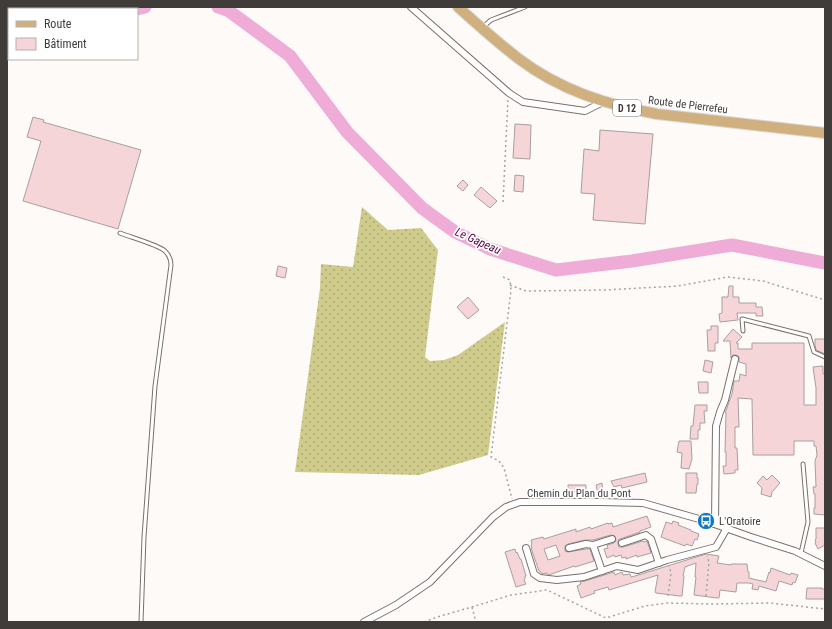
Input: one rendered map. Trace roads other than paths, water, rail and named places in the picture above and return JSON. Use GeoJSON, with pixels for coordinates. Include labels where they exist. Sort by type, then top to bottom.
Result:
{"type":"FeatureCollection","features":[{"type":"Feature","properties":{"kind":"main road","name":"Route de Pierrefeu"},"geometry":{"type":"LineString","coordinates":[[458,7],[520,60],[541,74],[561,85],[603,102],[637,111],[657,114],[825,133]]}},
{"type":"Feature","properties":{"kind":"street"},"geometry":{"type":"LineString","coordinates":[[411,7],[509,94],[524,102],[585,111],[603,102]]}},
{"type":"Feature","properties":{"kind":"street"},"geometry":{"type":"LineString","coordinates":[[715,524],[716,426],[725,400],[735,359]]}},
{"type":"Feature","properties":{"kind":"street","name":"Chemin du Plan du Pont"},"geometry":{"type":"LineString","coordinates":[[364,622],[396,606],[430,582],[493,517],[506,507],[520,502],[643,503],[728,528],[801,553],[825,566]]}},
{"type":"Feature","properties":{"kind":"street"},"geometry":{"type":"LineString","coordinates":[[526,548],[534,574],[540,578],[557,580],[584,577],[617,566],[638,570],[716,547],[728,528]]}},
{"type":"Feature","properties":{"kind":"street"},"geometry":{"type":"LineString","coordinates":[[622,543],[646,535],[650,539],[659,563]]}},
{"type":"Feature","properties":{"kind":"street"},"geometry":{"type":"LineString","coordinates":[[569,548],[586,544],[593,545],[612,539]]}},
{"type":"Feature","properties":{"kind":"street"},"geometry":{"type":"LineString","coordinates":[[593,545],[602,571]]}},
{"type":"Feature","properties":{"kind":"lane"},"geometry":{"type":"LineString","coordinates":[[482,28],[491,20],[525,7]]}},
{"type":"Feature","properties":{"kind":"lane"},"geometry":{"type":"LineString","coordinates":[[120,234],[165,250],[171,260],[155,386],[144,537],[141,622]]}},
{"type":"Feature","properties":{"kind":"lane"},"geometry":{"type":"LineString","coordinates":[[744,331],[742,319],[809,336],[814,352],[825,357]]}},
{"type":"Feature","properties":{"kind":"lane"},"geometry":{"type":"LineString","coordinates":[[801,553],[808,522],[803,464]]}},
{"type":"Feature","properties":{"kind":"waterway","name":"Le Gapeau"},"geometry":{"type":"LineString","coordinates":[[138,9],[145,7]]}},
{"type":"Feature","properties":{"kind":"waterway","name":"Le Gapeau"},"geometry":{"type":"LineString","coordinates":[[218,7],[229,11],[290,56],[347,132],[422,208],[455,232],[490,249],[556,270],[632,261],[732,245],[825,263]]}},
{"type":"Feature","properties":{"kind":"place","name":"L'Oratoire"},"geometry":{"type":"Point","coordinates":[706,521]}}]}
